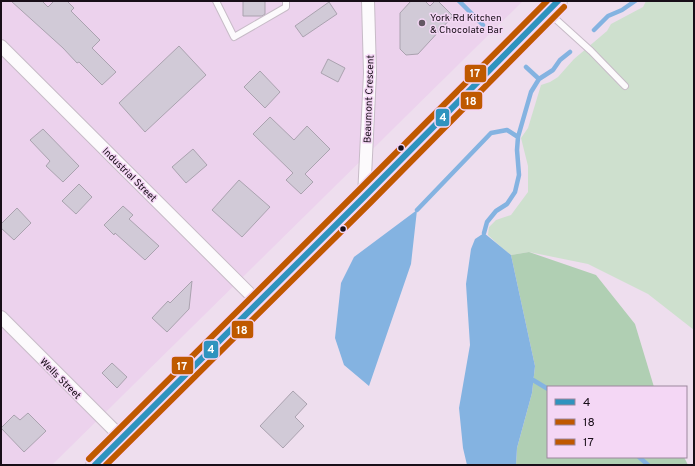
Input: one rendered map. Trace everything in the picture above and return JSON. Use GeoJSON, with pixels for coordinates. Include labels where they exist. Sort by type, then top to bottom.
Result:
{"type":"FeatureCollection","features":[{"type":"Feature","properties":{"kind":"main road"},"geometry":{"type":"LineString","coordinates":[[94,465],[364,197],[553,6]]}},
{"type":"Feature","properties":{"kind":"street","name":"Beaumont Crescent"},"geometry":{"type":"LineString","coordinates":[[364,197],[370,73],[368,1]]}},
{"type":"Feature","properties":{"kind":"street","name":"Industrial Street"},"geometry":{"type":"LineString","coordinates":[[1,46],[258,302]]}},
{"type":"Feature","properties":{"kind":"street","name":"Wells Street"},"geometry":{"type":"LineString","coordinates":[[1,317],[122,438]]}},
{"type":"Feature","properties":{"kind":"lane"},"geometry":{"type":"LineString","coordinates":[[216,1],[234,38],[286,7],[286,1]]}},
{"type":"Feature","properties":{"kind":"lane"},"geometry":{"type":"LineString","coordinates":[[553,6],[591,51],[625,86]]}},
{"type":"Feature","properties":{"kind":"shaded area"},"geometry":{"type":"Polygon","coordinates":[[[1,1],[523,1],[52,465],[1,465],[1,1]]]}},
{"type":"Feature","properties":{"kind":"green space"},"geometry":{"type":"Polygon","coordinates":[[[646,1],[694,1],[694,330],[648,294],[588,264],[529,252],[511,255],[488,235],[489,227],[496,220],[511,215],[528,192],[528,166],[521,138],[528,128],[541,85],[558,77],[574,59],[607,31],[611,24],[643,7],[646,1]]]}},
{"type":"Feature","properties":{"kind":"green space"},"geometry":{"type":"Polygon","coordinates":[[[529,252],[596,275],[635,324],[654,386],[547,386],[547,458],[684,458],[688,465],[516,465],[517,448],[532,393],[535,366],[511,255],[529,252]]]}},
{"type":"Feature","properties":{"kind":"water"},"geometry":{"type":"Polygon","coordinates":[[[417,210],[411,264],[369,386],[344,365],[335,338],[341,283],[354,257],[417,210]]]}},
{"type":"Feature","properties":{"kind":"water"},"geometry":{"type":"Polygon","coordinates":[[[484,233],[511,255],[535,366],[532,393],[517,448],[516,465],[467,465],[463,448],[459,408],[470,345],[466,284],[471,249],[475,239],[484,233]]]}},
{"type":"Feature","properties":{"kind":"building"},"geometry":{"type":"Polygon","coordinates":[[[11,1],[42,1],[48,7],[54,1],[67,1],[74,8],[71,11],[100,40],[92,48],[116,72],[102,85],[79,62],[77,63],[63,48],[11,1]]]}},
{"type":"Feature","properties":{"kind":"building"},"geometry":{"type":"Polygon","coordinates":[[[243,1],[265,1],[265,14],[262,16],[243,16],[243,1]]]}},
{"type":"Feature","properties":{"kind":"building"},"geometry":{"type":"Polygon","coordinates":[[[411,1],[425,1],[430,6],[435,1],[438,1],[453,16],[418,54],[406,55],[400,49],[400,13],[411,1]]]}},
{"type":"Feature","properties":{"kind":"building"},"geometry":{"type":"Polygon","coordinates":[[[329,2],[337,14],[303,37],[295,26],[329,2]]]}},
{"type":"Feature","properties":{"kind":"building"},"geometry":{"type":"Polygon","coordinates":[[[179,46],[206,75],[145,132],[119,103],[179,46]]]}},
{"type":"Feature","properties":{"kind":"building"},"geometry":{"type":"Polygon","coordinates":[[[328,59],[345,68],[338,82],[321,73],[328,59]]]}},
{"type":"Feature","properties":{"kind":"building"},"geometry":{"type":"Polygon","coordinates":[[[260,71],[280,92],[265,108],[244,87],[260,71]]]}},
{"type":"Feature","properties":{"kind":"building"},"geometry":{"type":"Polygon","coordinates":[[[270,117],[294,140],[307,126],[330,149],[305,174],[313,182],[301,194],[286,180],[293,173],[253,134],[270,117]]]}},
{"type":"Feature","properties":{"kind":"building"},"geometry":{"type":"Polygon","coordinates":[[[43,129],[79,166],[63,182],[46,166],[50,161],[30,140],[43,129]]]}},
{"type":"Feature","properties":{"kind":"building"},"geometry":{"type":"Polygon","coordinates":[[[193,149],[207,165],[186,183],[172,167],[193,149]]]}},
{"type":"Feature","properties":{"kind":"building"},"geometry":{"type":"Polygon","coordinates":[[[239,180],[270,207],[242,237],[212,210],[239,180]]]}},
{"type":"Feature","properties":{"kind":"building"},"geometry":{"type":"Polygon","coordinates":[[[79,184],[92,197],[76,214],[62,201],[79,184]]]}},
{"type":"Feature","properties":{"kind":"building"},"geometry":{"type":"Polygon","coordinates":[[[123,206],[133,215],[129,219],[159,246],[145,260],[104,225],[123,206]]]}},
{"type":"Feature","properties":{"kind":"building"},"geometry":{"type":"Polygon","coordinates":[[[17,208],[31,223],[14,240],[1,228],[1,224],[17,208]]]}},
{"type":"Feature","properties":{"kind":"building"},"geometry":{"type":"Polygon","coordinates":[[[192,281],[189,309],[167,332],[152,318],[168,301],[170,303],[192,281]]]}},
{"type":"Feature","properties":{"kind":"building"},"geometry":{"type":"Polygon","coordinates":[[[112,363],[127,377],[117,388],[102,373],[112,363]]]}},
{"type":"Feature","properties":{"kind":"building"},"geometry":{"type":"Polygon","coordinates":[[[293,391],[307,404],[295,417],[304,426],[283,448],[260,426],[293,391]]]}},
{"type":"Feature","properties":{"kind":"building"},"geometry":{"type":"Polygon","coordinates":[[[28,413],[46,431],[24,452],[1,428],[14,415],[20,420],[28,413]]]}},
{"type":"Feature","properties":{"kind":"waterway"},"geometry":{"type":"LineString","coordinates":[[459,1],[483,25]]}},
{"type":"Feature","properties":{"kind":"waterway"},"geometry":{"type":"LineString","coordinates":[[594,30],[608,16],[622,10],[635,1]]}},
{"type":"Feature","properties":{"kind":"waterway"},"geometry":{"type":"LineString","coordinates":[[484,233],[487,222],[496,211],[507,204],[515,192],[519,175],[517,150],[518,137],[531,92],[539,79],[553,70],[560,60],[570,52]]}},
{"type":"Feature","properties":{"kind":"waterway"},"geometry":{"type":"LineString","coordinates":[[526,67],[539,79]]}},
{"type":"Feature","properties":{"kind":"waterway"},"geometry":{"type":"LineString","coordinates":[[417,210],[491,133],[507,130],[518,137]]}},
{"type":"Feature","properties":{"kind":"waterway"},"geometry":{"type":"LineString","coordinates":[[533,380],[547,388]]}},
{"type":"Feature","properties":{"kind":"waterway"},"geometry":{"type":"LineString","coordinates":[[640,458],[648,465]]}},
{"type":"Feature","properties":{"kind":"transit line","name":"17"},"geometry":{"type":"LineString","coordinates":[[89,459],[547,1]]}},
{"type":"Feature","properties":{"kind":"transit line","name":"4"},"geometry":{"type":"LineString","coordinates":[[95,465],[558,1]]}},
{"type":"Feature","properties":{"kind":"transit line","name":"18"},"geometry":{"type":"LineString","coordinates":[[106,465],[370,203],[564,7]]}},
{"type":"Feature","properties":{"kind":"place","name":"York Rd Kitchen & Chocolate Bar"},"geometry":{"type":"Point","coordinates":[422,23]}}]}
